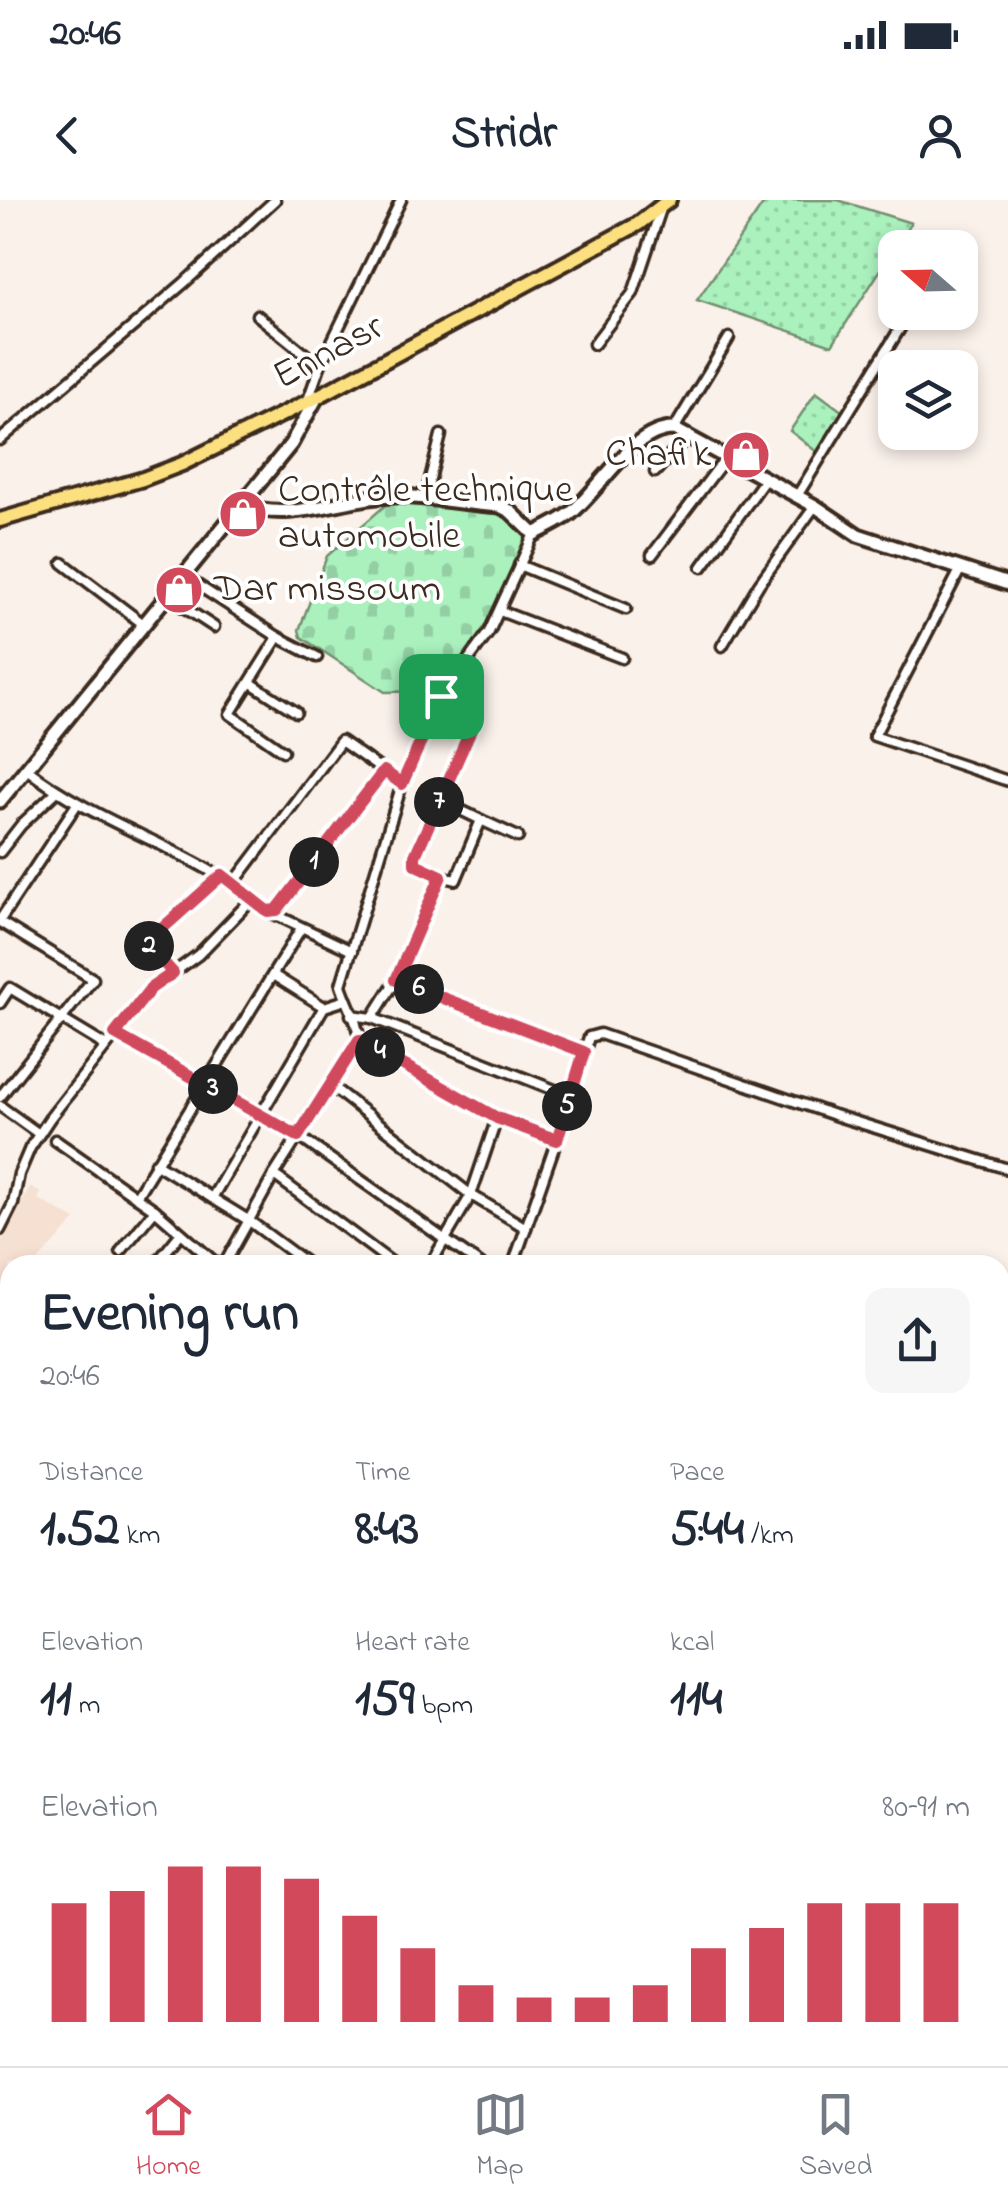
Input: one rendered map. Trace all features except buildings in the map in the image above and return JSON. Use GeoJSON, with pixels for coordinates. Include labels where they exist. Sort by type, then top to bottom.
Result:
{"type":"FeatureCollection","features":[{"type":"Feature","properties":{"kind":"main road","name":"Ennasr"},"geometry":{"type":"LineString","coordinates":[[0,520],[156,474],[312,399],[665,204]]}},
{"type":"Feature","properties":{"kind":"street"},"geometry":{"type":"LineString","coordinates":[[0,440],[275,200]]}},
{"type":"Feature","properties":{"kind":"street"},"geometry":{"type":"LineString","coordinates":[[0,800],[291,444],[312,399],[320,366],[401,200]]}},
{"type":"Feature","properties":{"kind":"street"},"geometry":{"type":"LineString","coordinates":[[594,344],[633,293],[665,204]]}},
{"type":"Feature","properties":{"kind":"street"},"geometry":{"type":"LineString","coordinates":[[257,315],[320,366]]}},
{"type":"Feature","properties":{"kind":"street"},"geometry":{"type":"LineString","coordinates":[[798,496],[899,330]]}},
{"type":"Feature","properties":{"kind":"street"},"geometry":{"type":"LineString","coordinates":[[674,429],[729,338]]}},
{"type":"Feature","properties":{"kind":"street"},"geometry":{"type":"LineString","coordinates":[[227,1255],[359,1040],[358,1025],[342,985],[402,784],[441,696],[489,632],[534,534],[570,514],[640,440],[660,428],[674,429],[798,496],[858,535],[1008,584]]}},
{"type":"Feature","properties":{"kind":"street"},"geometry":{"type":"LineString","coordinates":[[425,499],[442,435]]}},
{"type":"Feature","properties":{"kind":"street"},"geometry":{"type":"LineString","coordinates":[[656,472],[689,435]]}},
{"type":"Feature","properties":{"kind":"street"},"geometry":{"type":"LineString","coordinates":[[652,555],[728,456]]}},
{"type":"Feature","properties":{"kind":"street"},"geometry":{"type":"LineString","coordinates":[[702,567],[766,478]]}},
{"type":"Feature","properties":{"kind":"street"},"geometry":{"type":"LineString","coordinates":[[242,505],[308,511],[394,496],[500,506],[510,510],[534,534]]}},
{"type":"Feature","properties":{"kind":"street"},"geometry":{"type":"LineString","coordinates":[[722,646],[759,584],[815,506]]}},
{"type":"Feature","properties":{"kind":"street"},"geometry":{"type":"LineString","coordinates":[[63,562],[142,623]]}},
{"type":"Feature","properties":{"kind":"street"},"geometry":{"type":"LineString","coordinates":[[519,565],[626,609]]}},
{"type":"Feature","properties":{"kind":"street"},"geometry":{"type":"LineString","coordinates":[[960,570],[874,736],[1008,781]]}},
{"type":"Feature","properties":{"kind":"street"},"geometry":{"type":"LineString","coordinates":[[182,575],[278,637],[317,657]]}},
{"type":"Feature","properties":{"kind":"street"},"geometry":{"type":"LineString","coordinates":[[166,595],[214,627]]}},
{"type":"Feature","properties":{"kind":"street"},"geometry":{"type":"LineString","coordinates":[[500,611],[622,658]]}},
{"type":"Feature","properties":{"kind":"street"},"geometry":{"type":"LineString","coordinates":[[278,637],[230,714],[282,751]]}},
{"type":"Feature","properties":{"kind":"street"},"geometry":{"type":"LineString","coordinates":[[251,683],[296,712]]}},
{"type":"Feature","properties":{"kind":"street"},"geometry":{"type":"LineString","coordinates":[[441,696],[471,710],[476,718],[414,860],[456,880],[481,820]]}},
{"type":"Feature","properties":{"kind":"street"},"geometry":{"type":"LineString","coordinates":[[234,883],[342,741],[402,784]]}},
{"type":"Feature","properties":{"kind":"street"},"geometry":{"type":"LineString","coordinates":[[28,770],[77,804],[222,875],[268,911],[352,951]]}},
{"type":"Feature","properties":{"kind":"street"},"geometry":{"type":"LineString","coordinates":[[268,911],[277,910],[384,771]]}},
{"type":"Feature","properties":{"kind":"street"},"geometry":{"type":"LineString","coordinates":[[0,852],[21,825],[56,792]]}},
{"type":"Feature","properties":{"kind":"street"},"geometry":{"type":"LineString","coordinates":[[440,800],[518,837]]}},
{"type":"Feature","properties":{"kind":"street"},"geometry":{"type":"LineString","coordinates":[[0,1097],[93,979],[0,921],[77,804]]}},
{"type":"Feature","properties":{"kind":"street"},"geometry":{"type":"LineString","coordinates":[[173,973],[146,943],[222,875]]}},
{"type":"Feature","properties":{"kind":"street"},"geometry":{"type":"LineString","coordinates":[[372,1018],[396,980],[441,876]]}},
{"type":"Feature","properties":{"kind":"street"},"geometry":{"type":"LineString","coordinates":[[0,1230],[13,1204],[18,1174],[39,1134],[115,1034],[151,988],[198,955],[253,898]]}},
{"type":"Feature","properties":{"kind":"street"},"geometry":{"type":"LineString","coordinates":[[136,1198],[300,930]]}},
{"type":"Feature","properties":{"kind":"street"},"geometry":{"type":"LineString","coordinates":[[273,975],[324,1007]]}},
{"type":"Feature","properties":{"kind":"street"},"geometry":{"type":"LineString","coordinates":[[396,980],[584,1052]]}},
{"type":"Feature","properties":{"kind":"street"},"geometry":{"type":"LineString","coordinates":[[0,1003],[10,988],[106,1046]]}},
{"type":"Feature","properties":{"kind":"street"},"geometry":{"type":"LineString","coordinates":[[212,1198],[324,1007],[346,1000]]}},
{"type":"Feature","properties":{"kind":"street"},"geometry":{"type":"LineString","coordinates":[[351,1015],[372,1018],[570,1096]]}},
{"type":"Feature","properties":{"kind":"street"},"geometry":{"type":"LineString","coordinates":[[115,1034],[298,1136],[468,1255]]}},
{"type":"Feature","properties":{"kind":"street"},"geometry":{"type":"LineString","coordinates":[[517,1255],[589,1037],[600,1034],[834,1115],[1008,1169]]}},
{"type":"Feature","properties":{"kind":"street"},"geometry":{"type":"LineString","coordinates":[[359,1040],[497,1118],[557,1140]]}},
{"type":"Feature","properties":{"kind":"street"},"geometry":{"type":"LineString","coordinates":[[330,1086],[471,1195],[526,1228]]}},
{"type":"Feature","properties":{"kind":"street"},"geometry":{"type":"LineString","coordinates":[[0,1106],[39,1134]]}},
{"type":"Feature","properties":{"kind":"street"},"geometry":{"type":"LineString","coordinates":[[436,1255],[471,1195],[497,1118]]}},
{"type":"Feature","properties":{"kind":"street"},"geometry":{"type":"LineString","coordinates":[[55,1140],[155,1210],[208,1255]]}},
{"type":"Feature","properties":{"kind":"street"},"geometry":{"type":"LineString","coordinates":[[156,1164],[248,1220],[295,1255]]}},
{"type":"Feature","properties":{"kind":"street"},"geometry":{"type":"LineString","coordinates":[[274,1175],[381,1255]]}},
{"type":"Feature","properties":{"kind":"street"},"geometry":{"type":"LineString","coordinates":[[121,1251],[155,1210]]}},
{"type":"Feature","properties":{"kind":"street"},"geometry":{"type":"LineString","coordinates":[[163,1255],[181,1233]]}},
{"type":"Feature","properties":{"kind":"shaded area"},"geometry":{"type":"Polygon","coordinates":[[[30,1187],[41,1193],[38,1199],[76,1220],[43,1255],[0,1255],[0,1243],[30,1187]]]}},
{"type":"Feature","properties":{"kind":"green space"},"geometry":{"type":"Polygon","coordinates":[[[766,200],[838,200],[911,223],[906,230],[878,230],[878,274],[832,345],[697,300],[766,200]]]}},
{"type":"Feature","properties":{"kind":"green space"},"geometry":{"type":"Polygon","coordinates":[[[816,392],[843,412],[822,456],[790,431],[816,392]]]}},
{"type":"Feature","properties":{"kind":"green space"},"geometry":{"type":"Polygon","coordinates":[[[388,503],[505,510],[525,528],[530,544],[504,606],[461,672],[426,691],[385,692],[301,637],[299,630],[327,556],[388,503]]]}},
{"type":"Feature","properties":{"kind":"place","name":"Chafik"},"geometry":{"type":"Point","coordinates":[746,455]}},
{"type":"Feature","properties":{"kind":"place","name":"Contrôle technique automobile"},"geometry":{"type":"Point","coordinates":[243,514]}},
{"type":"Feature","properties":{"kind":"place","name":"Dar missoum"},"geometry":{"type":"Point","coordinates":[179,590]}},
{"type":"Feature","properties":{"kind":"route"},"geometry":{"type":"LineString","coordinates":[[441,696],[476,713],[476,718],[415,856],[415,864],[441,876],[396,980],[584,1052],[557,1140],[497,1118],[359,1040],[298,1136],[115,1034],[151,988],[173,973],[146,943],[222,875],[268,911],[277,910],[384,771],[402,784],[441,696]]}}]}
